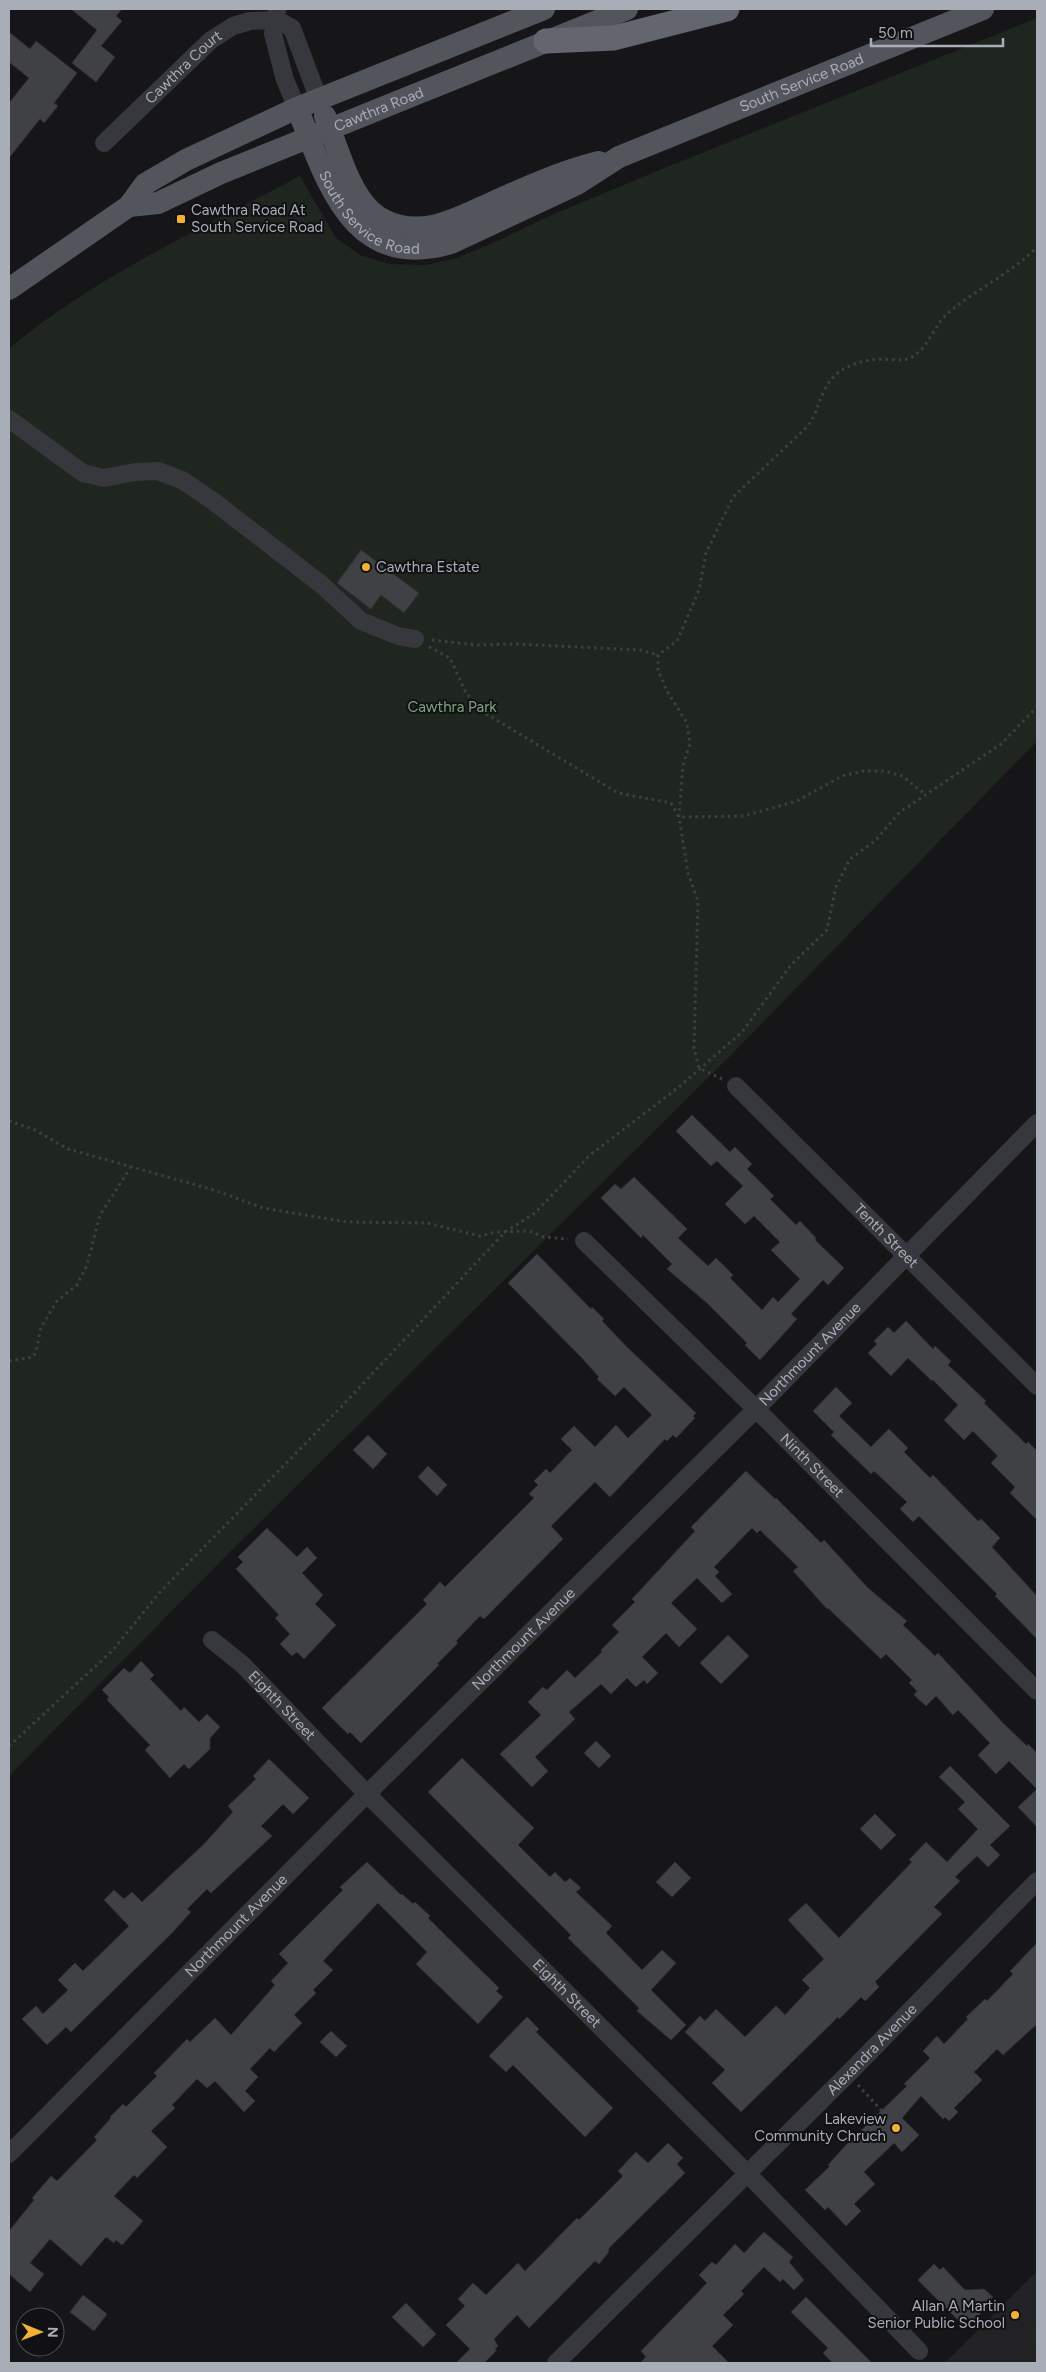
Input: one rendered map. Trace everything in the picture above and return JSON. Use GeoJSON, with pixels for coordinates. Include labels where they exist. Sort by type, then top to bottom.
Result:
{"type":"FeatureCollection","features":[{"type":"Feature","properties":{"kind":"highway"},"geometry":{"type":"LineString","coordinates":[[546,41],[614,38],[727,9]]}},
{"type":"Feature","properties":{"kind":"main road","name":"Cawthra Road"},"geometry":{"type":"LineString","coordinates":[[9,289],[129,206],[145,184],[186,160],[297,108],[544,9]]}},
{"type":"Feature","properties":{"kind":"main road","name":"Cawthra Road"},"geometry":{"type":"LineString","coordinates":[[129,206],[158,203],[221,173],[627,9]]}},
{"type":"Feature","properties":{"kind":"main road","name":"South Service Road"},"geometry":{"type":"LineString","coordinates":[[319,100],[357,194],[371,211],[384,221],[400,226],[417,228],[444,223],[566,170],[619,157],[983,9]]}},
{"type":"Feature","properties":{"kind":"main road","name":"South Service Road"},"geometry":{"type":"LineString","coordinates":[[297,108],[338,201],[361,230],[379,241],[419,250],[451,243],[577,184],[619,157]]}},
{"type":"Feature","properties":{"kind":"street","name":"South Service Road"},"geometry":{"type":"LineString","coordinates":[[277,14],[292,28],[319,100]]}},
{"type":"Feature","properties":{"kind":"street","name":"South Service Road"},"geometry":{"type":"LineString","coordinates":[[277,14],[273,34],[285,80],[297,108]]}},
{"type":"Feature","properties":{"kind":"street","name":"Cawthra Court"},"geometry":{"type":"LineString","coordinates":[[104,143],[211,40],[233,26],[277,14]]}},
{"type":"Feature","properties":{"kind":"street"},"geometry":{"type":"LineString","coordinates":[[9,419],[84,473],[104,478],[135,472],[158,471],[182,480],[213,501],[322,585],[361,621],[398,636],[415,639]]}},
{"type":"Feature","properties":{"kind":"street","name":"Tenth Street"},"geometry":{"type":"LineString","coordinates":[[736,1086],[1037,1386]]}},
{"type":"Feature","properties":{"kind":"street","name":"Northmount Avenue"},"geometry":{"type":"LineString","coordinates":[[9,2154],[367,1794],[756,1408],[1037,1124]]}},
{"type":"Feature","properties":{"kind":"street","name":"Ninth Street"},"geometry":{"type":"LineString","coordinates":[[584,1241],[756,1408],[1037,1692]]}},
{"type":"Feature","properties":{"kind":"street","name":"Eighth Street"},"geometry":{"type":"LineString","coordinates":[[212,1640],[243,1665],[367,1794],[746,2172],[919,2351]]}},
{"type":"Feature","properties":{"kind":"street","name":"Alexandra Avenue"},"geometry":{"type":"LineString","coordinates":[[556,2363],[746,2172],[848,2074],[1037,1881]]}},
{"type":"Feature","properties":{"kind":"path"},"geometry":{"type":"LineString","coordinates":[[658,656],[677,641],[699,590],[706,553],[733,497],[807,427],[817,414],[822,393],[833,378],[850,363],[883,357],[907,360],[922,349],[947,314],[1025,260],[1037,248]]}},
{"type":"Feature","properties":{"kind":"path"},"geometry":{"type":"LineString","coordinates":[[415,639],[475,645],[517,644],[640,650],[658,656]]}},
{"type":"Feature","properties":{"kind":"path"},"geometry":{"type":"LineString","coordinates":[[415,639],[450,658],[466,693],[484,712],[618,793],[671,803],[680,817]]}},
{"type":"Feature","properties":{"kind":"path"},"geometry":{"type":"LineString","coordinates":[[658,656],[658,670],[667,691],[687,723],[690,744],[683,765],[680,817],[688,873],[698,901],[694,1048],[699,1068]]}},
{"type":"Feature","properties":{"kind":"path"},"geometry":{"type":"LineString","coordinates":[[9,1746],[112,1651],[161,1591],[343,1405],[505,1232],[535,1213],[590,1155],[679,1087],[742,1032],[791,965],[827,930],[836,887],[850,859],[875,841],[900,812],[1001,744],[1037,707]]}},
{"type":"Feature","properties":{"kind":"path"},"geometry":{"type":"LineString","coordinates":[[680,817],[744,816],[797,801],[842,776],[863,771],[885,771],[902,776],[926,795]]}},
{"type":"Feature","properties":{"kind":"path"},"geometry":{"type":"LineString","coordinates":[[699,1068],[736,1086]]}},
{"type":"Feature","properties":{"kind":"path"},"geometry":{"type":"LineString","coordinates":[[9,1121],[35,1130],[68,1150],[214,1190],[263,1208],[347,1222],[427,1223],[480,1236],[529,1231],[544,1237],[584,1241]]}},
{"type":"Feature","properties":{"kind":"path"},"geometry":{"type":"LineString","coordinates":[[9,1361],[33,1357],[36,1352],[41,1327],[57,1301],[77,1285],[87,1265],[100,1215],[130,1168]]}},
{"type":"Feature","properties":{"kind":"path"},"geometry":{"type":"LineString","coordinates":[[873,2102],[882,2111]]}},
{"type":"Feature","properties":{"kind":"shaded area","name":"Allan A Martin Senior Public School"},"geometry":{"type":"Polygon","coordinates":[[[1037,2271],[1037,2363],[944,2363],[949,2359],[1037,2271]]]}},
{"type":"Feature","properties":{"kind":"green space","name":"Cawthra Park"},"geometry":{"type":"Polygon","coordinates":[[[1037,18],[1037,741],[731,1055],[229,1553],[9,1776],[9,348],[43,322],[113,276],[300,176],[336,238],[360,255],[389,264],[426,265],[457,258],[547,217],[657,171],[1037,18]]]}},
{"type":"Feature","properties":{"kind":"green space"},"geometry":{"type":"Polygon","coordinates":[[[1037,2321],[1037,2359],[1024,2335],[1037,2321]]]}},
{"type":"Feature","properties":{"kind":"building"},"geometry":{"type":"Polygon","coordinates":[[[71,9],[122,9],[116,16],[122,21],[101,46],[115,57],[96,82],[72,63],[97,30],[71,9]]]}},
{"type":"Feature","properties":{"kind":"building"},"geometry":{"type":"Polygon","coordinates":[[[9,32],[30,49],[36,41],[77,73],[54,103],[58,106],[44,123],[40,119],[9,158],[9,103],[29,78],[9,62],[9,32]]]}},
{"type":"Feature","properties":{"kind":"building","name":"Cawthra Estate"},"geometry":{"type":"Polygon","coordinates":[[[361,550],[419,593],[404,613],[381,595],[371,609],[337,583],[361,550]]]}},
{"type":"Feature","properties":{"kind":"building"},"geometry":{"type":"Polygon","coordinates":[[[692,1115],[730,1152],[735,1147],[752,1164],[747,1169],[774,1196],[770,1199],[796,1225],[800,1221],[816,1238],[815,1240],[844,1268],[828,1285],[823,1280],[791,1314],[797,1319],[760,1360],[745,1345],[747,1343],[707,1303],[667,1269],[672,1264],[643,1235],[641,1238],[601,1198],[615,1184],[621,1189],[634,1177],[687,1229],[678,1238],[708,1266],[716,1258],[733,1275],[730,1278],[762,1310],[773,1297],[778,1302],[800,1279],[771,1250],[780,1242],[754,1216],[745,1224],[725,1204],[743,1186],[717,1161],[711,1166],[676,1131],[692,1115]]]}},
{"type":"Feature","properties":{"kind":"building"},"geometry":{"type":"Polygon","coordinates":[[[537,1254],[591,1309],[592,1307],[604,1319],[602,1321],[627,1347],[696,1413],[693,1416],[695,1418],[676,1438],[673,1435],[667,1441],[665,1439],[610,1497],[595,1482],[551,1526],[563,1539],[484,1619],[480,1616],[456,1641],[458,1643],[437,1664],[439,1665],[361,1743],[350,1732],[348,1734],[322,1708],[427,1604],[423,1600],[440,1582],[445,1587],[534,1498],[529,1494],[538,1485],[534,1481],[546,1469],[550,1473],[572,1450],[561,1439],[574,1426],[595,1447],[616,1425],[628,1438],[652,1415],[624,1387],[615,1396],[597,1379],[599,1377],[580,1356],[508,1283],[537,1254]]]}},
{"type":"Feature","properties":{"kind":"building"},"geometry":{"type":"Polygon","coordinates":[[[906,1321],[933,1349],[935,1346],[951,1361],[948,1365],[986,1401],[984,1403],[1026,1444],[1028,1442],[1037,1451],[1037,1520],[1010,1493],[1015,1487],[991,1463],[998,1456],[973,1431],[964,1440],[944,1420],[958,1405],[933,1380],[908,1358],[891,1376],[868,1353],[877,1344],[874,1341],[888,1327],[894,1333],[906,1321]]]}},
{"type":"Feature","properties":{"kind":"building"},"geometry":{"type":"Polygon","coordinates":[[[836,1387],[852,1403],[839,1416],[871,1447],[889,1429],[908,1448],[904,1452],[930,1478],[933,1475],[978,1521],[981,1519],[1000,1538],[992,1547],[1037,1596],[1037,1639],[995,1596],[997,1594],[919,1516],[913,1522],[900,1509],[907,1502],[874,1471],[871,1474],[831,1435],[834,1432],[813,1411],[836,1387]]]}},
{"type":"Feature","properties":{"kind":"building"},"geometry":{"type":"Polygon","coordinates":[[[368,1435],[387,1454],[373,1469],[353,1450],[368,1435]]]}},
{"type":"Feature","properties":{"kind":"building"},"geometry":{"type":"Polygon","coordinates":[[[428,1466],[447,1485],[437,1496],[418,1477],[428,1466]]]}},
{"type":"Feature","properties":{"kind":"building"},"geometry":{"type":"Polygon","coordinates":[[[746,1471],[821,1543],[824,1540],[868,1588],[907,1621],[903,1625],[935,1656],[938,1653],[1004,1724],[1037,1753],[1037,1789],[1009,1761],[996,1774],[978,1755],[990,1743],[958,1710],[953,1715],[936,1696],[926,1706],[914,1695],[917,1691],[909,1683],[912,1680],[886,1654],[881,1659],[827,1609],[793,1571],[798,1567],[760,1530],[757,1533],[752,1528],[714,1567],[719,1572],[715,1576],[732,1594],[722,1603],[697,1578],[671,1603],[697,1629],[679,1647],[666,1633],[642,1657],[658,1673],[647,1684],[644,1680],[636,1687],[627,1678],[611,1694],[601,1684],[569,1712],[575,1719],[535,1757],[548,1771],[532,1787],[500,1754],[541,1715],[528,1702],[543,1687],[547,1690],[567,1670],[575,1678],[602,1652],[601,1650],[619,1632],[612,1625],[635,1602],[632,1599],[695,1531],[691,1527],[746,1471]]]}},
{"type":"Feature","properties":{"kind":"building"},"geometry":{"type":"Polygon","coordinates":[[[267,1528],[297,1557],[307,1547],[317,1558],[302,1573],[323,1595],[315,1604],[336,1625],[304,1659],[297,1652],[292,1656],[280,1644],[290,1634],[275,1618],[279,1615],[236,1569],[243,1562],[238,1557],[267,1528]]]}},
{"type":"Feature","properties":{"kind":"building"},"geometry":{"type":"Polygon","coordinates":[[[728,1635],[749,1656],[721,1684],[700,1663],[728,1635]]]}},
{"type":"Feature","properties":{"kind":"building"},"geometry":{"type":"Polygon","coordinates":[[[141,1661],[154,1675],[150,1679],[181,1711],[184,1707],[199,1722],[207,1714],[220,1727],[210,1738],[210,1749],[189,1769],[184,1764],[170,1778],[145,1750],[150,1745],[107,1700],[109,1697],[102,1690],[124,1668],[130,1673],[141,1661]]]}},
{"type":"Feature","properties":{"kind":"building"},"geometry":{"type":"Polygon","coordinates":[[[596,1741],[611,1756],[599,1768],[584,1753],[596,1741]]]}},
{"type":"Feature","properties":{"kind":"building"},"geometry":{"type":"Polygon","coordinates":[[[462,1758],[534,1828],[518,1845],[550,1877],[555,1872],[565,1882],[570,1878],[581,1888],[576,1892],[612,1926],[606,1933],[642,1970],[662,1950],[676,1963],[651,1990],[686,2025],[671,2040],[637,2011],[639,2008],[568,1938],[571,1935],[428,1792],[462,1758]]]}},
{"type":"Feature","properties":{"kind":"building"},"geometry":{"type":"Polygon","coordinates":[[[269,1759],[309,1798],[293,1814],[283,1804],[261,1826],[272,1836],[211,1893],[207,1889],[187,1909],[191,1912],[172,1933],[71,2032],[66,2027],[47,2045],[22,2019],[36,2006],[43,2014],[68,1990],[58,1980],[75,1963],[83,1971],[129,1926],[104,1900],[114,1890],[124,1899],[132,1892],[142,1902],[203,1845],[233,1812],[228,1806],[256,1779],[253,1776],[269,1759]]]}},
{"type":"Feature","properties":{"kind":"building"},"geometry":{"type":"Polygon","coordinates":[[[950,1766],[1010,1826],[990,1845],[1000,1855],[988,1867],[977,1856],[955,1877],[960,1881],[934,1907],[942,1914],[875,1982],[879,1987],[865,2001],[861,1997],[839,2019],[838,2017],[741,2112],[712,2083],[725,2070],[685,2032],[700,2016],[705,2021],[716,2009],[745,2037],[776,2006],[785,2015],[810,1988],[802,1980],[824,1959],[788,1920],[806,1903],[839,1938],[912,1862],[909,1860],[926,1842],[947,1862],[978,1829],[958,1809],[965,1802],[939,1777],[950,1766]]]}},
{"type":"Feature","properties":{"kind":"building"},"geometry":{"type":"Polygon","coordinates":[[[1037,1789],[1037,1827],[1018,1807],[1037,1789]]]}},
{"type":"Feature","properties":{"kind":"building"},"geometry":{"type":"Polygon","coordinates":[[[875,1814],[896,1835],[881,1850],[860,1829],[875,1814]]]}},
{"type":"Feature","properties":{"kind":"building"},"geometry":{"type":"Polygon","coordinates":[[[367,1862],[401,1895],[413,1904],[415,1902],[430,1916],[428,1918],[499,1988],[496,1991],[503,1997],[478,2024],[416,1964],[427,1952],[378,1903],[323,1961],[333,1970],[313,1990],[316,1993],[294,2015],[302,2023],[274,2052],[270,2048],[250,2069],[258,2077],[245,2091],[255,2101],[244,2112],[215,2081],[207,2088],[197,2079],[172,2105],[175,2108],[151,2131],[167,2147],[137,2178],[134,2175],[114,2196],[143,2221],[122,2245],[116,2240],[114,2243],[106,2237],[81,2266],[50,2239],[30,2263],[44,2274],[30,2292],[9,2274],[9,2231],[34,2200],[32,2198],[51,2176],[57,2181],[97,2140],[94,2137],[110,2117],[123,2104],[126,2107],[157,2076],[154,2073],[187,2039],[190,2042],[215,2018],[231,2035],[275,1985],[271,1981],[288,1963],[279,1954],[343,1890],[340,1887],[367,1862]]]}},
{"type":"Feature","properties":{"kind":"building"},"geometry":{"type":"Polygon","coordinates":[[[675,1862],[691,1878],[672,1897],[656,1882],[675,1862]]]}},
{"type":"Feature","properties":{"kind":"building"},"geometry":{"type":"Polygon","coordinates":[[[1037,1943],[1037,2024],[1003,2055],[997,2049],[974,2072],[982,2080],[954,2108],[958,2112],[949,2121],[945,2117],[943,2119],[921,2096],[902,2118],[919,2135],[902,2152],[894,2143],[864,2172],[875,2184],[854,2204],[861,2211],[846,2226],[828,2207],[825,2210],[805,2190],[830,2166],[828,2165],[845,2146],[907,2086],[904,2084],[930,2058],[923,2051],[937,2036],[944,2044],[968,2019],[966,2017],[985,1999],[987,2001],[1013,1974],[1010,1971],[1037,1943]]]}},
{"type":"Feature","properties":{"kind":"building"},"geometry":{"type":"Polygon","coordinates":[[[527,2017],[539,2029],[536,2032],[613,2108],[585,2137],[513,2065],[506,2072],[489,2056],[527,2017]]]}},
{"type":"Feature","properties":{"kind":"building"},"geometry":{"type":"Polygon","coordinates":[[[331,2031],[347,2046],[336,2057],[320,2042],[331,2031]]]}},
{"type":"Feature","properties":{"kind":"building"},"geometry":{"type":"Polygon","coordinates":[[[668,2143],[683,2158],[677,2164],[685,2173],[609,2248],[608,2253],[599,2264],[595,2261],[529,2328],[517,2315],[494,2339],[498,2346],[495,2349],[496,2351],[484,2363],[456,2363],[470,2349],[446,2325],[465,2306],[458,2299],[473,2283],[486,2295],[518,2263],[525,2271],[577,2218],[579,2220],[623,2176],[618,2171],[636,2152],[648,2163],[668,2143]]]}},
{"type":"Feature","properties":{"kind":"building"},"geometry":{"type":"Polygon","coordinates":[[[764,2232],[793,2257],[789,2262],[804,2280],[794,2290],[783,2279],[780,2282],[764,2267],[741,2291],[744,2294],[723,2315],[733,2325],[712,2346],[729,2363],[640,2363],[646,2357],[641,2351],[707,2283],[699,2275],[712,2262],[716,2265],[735,2244],[744,2253],[764,2232]]]}},
{"type":"Feature","properties":{"kind":"building"},"geometry":{"type":"Polygon","coordinates":[[[934,2264],[940,2270],[943,2267],[965,2290],[984,2289],[993,2297],[986,2303],[988,2306],[966,2328],[918,2280],[934,2264]]]}},
{"type":"Feature","properties":{"kind":"building"},"geometry":{"type":"Polygon","coordinates":[[[83,2295],[107,2314],[94,2331],[70,2312],[83,2295]]]}},
{"type":"Feature","properties":{"kind":"building"},"geometry":{"type":"Polygon","coordinates":[[[806,2297],[872,2363],[833,2363],[823,2353],[828,2348],[791,2312],[806,2297]]]}},
{"type":"Feature","properties":{"kind":"building"},"geometry":{"type":"Polygon","coordinates":[[[406,2303],[436,2334],[423,2347],[392,2317],[406,2303]]]}},
{"type":"Feature","properties":{"kind":"place","name":"Cawthra Road At South Service Road"},"geometry":{"type":"Point","coordinates":[181,219]}},
{"type":"Feature","properties":{"kind":"place","name":"Cawthra Estate"},"geometry":{"type":"Point","coordinates":[366,567]}},
{"type":"Feature","properties":{"kind":"place","name":"Lakeview Community Chruch"},"geometry":{"type":"Point","coordinates":[896,2128]}},
{"type":"Feature","properties":{"kind":"place","name":"Allan A Martin Senior Public School"},"geometry":{"type":"Point","coordinates":[1015,2315]}}]}
